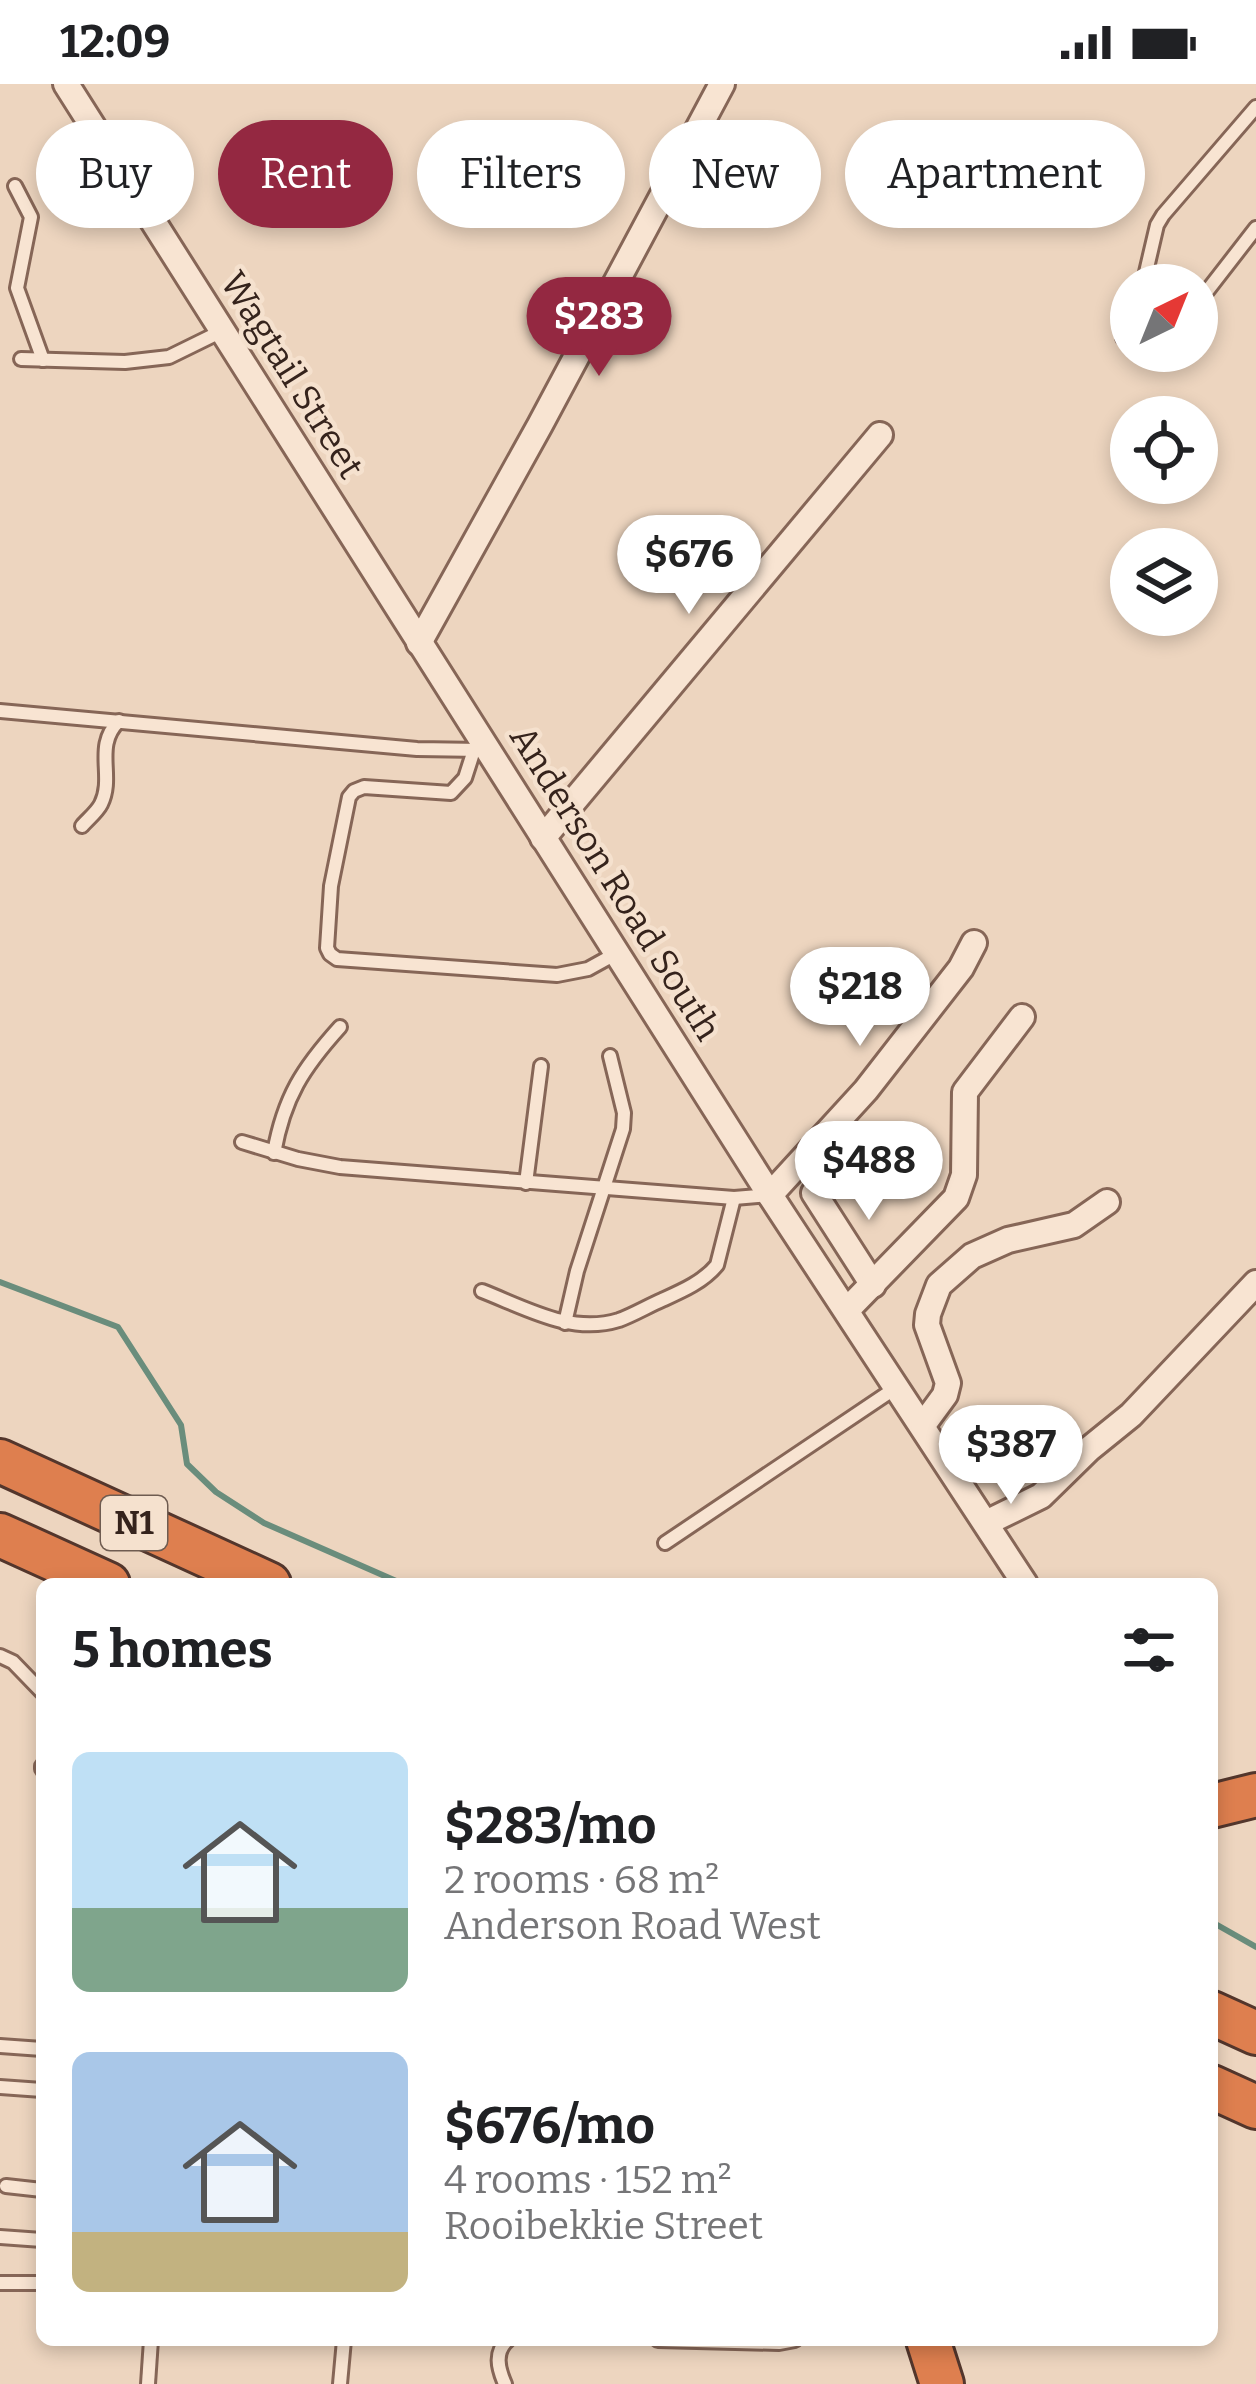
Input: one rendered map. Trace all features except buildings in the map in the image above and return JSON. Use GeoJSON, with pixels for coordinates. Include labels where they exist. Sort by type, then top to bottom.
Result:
{"type":"FeatureCollection","features":[{"type":"Feature","properties":{"kind":"highway","name":"N1"},"geometry":{"type":"LineString","coordinates":[[0,1461],[256,1578]]}},
{"type":"Feature","properties":{"kind":"highway","name":"N1"},"geometry":{"type":"LineString","coordinates":[[0,1538],[94,1578]]}},
{"type":"Feature","properties":{"kind":"highway"},"geometry":{"type":"LineString","coordinates":[[0,1538],[70,1578]]}},
{"type":"Feature","properties":{"kind":"highway"},"geometry":{"type":"LineString","coordinates":[[167,1538],[276,1578]]}},
{"type":"Feature","properties":{"kind":"highway"},"geometry":{"type":"LineString","coordinates":[[1218,1804],[1256,1795]]}},
{"type":"Feature","properties":{"kind":"highway"},"geometry":{"type":"LineString","coordinates":[[1218,2016],[1256,2033]]}},
{"type":"Feature","properties":{"kind":"highway"},"geometry":{"type":"LineString","coordinates":[[1218,2090],[1256,2107]]}},
{"type":"Feature","properties":{"kind":"highway"},"geometry":{"type":"LineString","coordinates":[[930,2346],[942,2384]]}},
{"type":"Feature","properties":{"kind":"street","name":"Wagtail Street"},"geometry":{"type":"LineString","coordinates":[[66,84],[419,643]]}},
{"type":"Feature","properties":{"kind":"street"},"geometry":{"type":"LineString","coordinates":[[419,643],[722,84]]}},
{"type":"Feature","properties":{"kind":"street"},"geometry":{"type":"LineString","coordinates":[[543,838],[880,435]]}},
{"type":"Feature","properties":{"kind":"street","name":"Anderson Road South"},"geometry":{"type":"LineString","coordinates":[[419,643],[481,750],[543,838],[1021,1578]]}},
{"type":"Feature","properties":{"kind":"street"},"geometry":{"type":"LineString","coordinates":[[770,1195],[866,1090],[961,968],[974,943]]}},
{"type":"Feature","properties":{"kind":"street"},"geometry":{"type":"LineString","coordinates":[[847,1310],[956,1198],[964,1175],[965,1091],[1022,1017]]}},
{"type":"Feature","properties":{"kind":"street"},"geometry":{"type":"LineString","coordinates":[[814,1193],[873,1285]]}},
{"type":"Feature","properties":{"kind":"street"},"geometry":{"type":"LineString","coordinates":[[923,1425],[948,1383],[927,1325],[939,1286],[972,1256],[1008,1240],[1074,1225],[1107,1202]]}},
{"type":"Feature","properties":{"kind":"street"},"geometry":{"type":"LineString","coordinates":[[986,1523],[1041,1496],[1131,1415],[1256,1283]]}},
{"type":"Feature","properties":{"kind":"lane"},"geometry":{"type":"LineString","coordinates":[[1148,264],[1163,214],[1256,107]]}},
{"type":"Feature","properties":{"kind":"lane"},"geometry":{"type":"LineString","coordinates":[[15,186],[31,217],[17,288],[44,360]]}},
{"type":"Feature","properties":{"kind":"lane"},"geometry":{"type":"LineString","coordinates":[[1218,277],[1256,228]]}},
{"type":"Feature","properties":{"kind":"lane"},"geometry":{"type":"LineString","coordinates":[[21,359],[125,362],[169,356],[222,331]]}},
{"type":"Feature","properties":{"kind":"lane"},"geometry":{"type":"LineString","coordinates":[[0,711],[417,749],[481,750],[451,793],[364,787],[349,797],[331,886],[330,954],[338,959],[556,975],[588,969],[617,953]]}},
{"type":"Feature","properties":{"kind":"lane"},"geometry":{"type":"LineString","coordinates":[[82,826],[104,797],[106,738],[119,722]]}},
{"type":"Feature","properties":{"kind":"lane"},"geometry":{"type":"LineString","coordinates":[[274,1153],[302,1073],[340,1027]]}},
{"type":"Feature","properties":{"kind":"lane"},"geometry":{"type":"LineString","coordinates":[[565,1324],[623,1129],[610,1056]]}},
{"type":"Feature","properties":{"kind":"lane"},"geometry":{"type":"LineString","coordinates":[[526,1184],[541,1066]]}},
{"type":"Feature","properties":{"kind":"lane"},"geometry":{"type":"LineString","coordinates":[[242,1142],[340,1167],[734,1198],[770,1195]]}},
{"type":"Feature","properties":{"kind":"lane"},"geometry":{"type":"LineString","coordinates":[[482,1291],[565,1324],[619,1320],[709,1274],[717,1264],[734,1198]]}},
{"type":"Feature","properties":{"kind":"lane"},"geometry":{"type":"LineString","coordinates":[[665,1544],[897,1387]]}},
{"type":"Feature","properties":{"kind":"lane"},"geometry":{"type":"LineString","coordinates":[[0,1656],[13,1662],[36,1687]]}},
{"type":"Feature","properties":{"kind":"lane"},"geometry":{"type":"LineString","coordinates":[[0,2046],[36,2049]]}},
{"type":"Feature","properties":{"kind":"lane"},"geometry":{"type":"LineString","coordinates":[[0,2087],[36,2090]]}},
{"type":"Feature","properties":{"kind":"lane"},"geometry":{"type":"LineString","coordinates":[[6,2186],[36,2189]]}},
{"type":"Feature","properties":{"kind":"lane"},"geometry":{"type":"LineString","coordinates":[[0,2237],[36,2240]]}},
{"type":"Feature","properties":{"kind":"lane"},"geometry":{"type":"LineString","coordinates":[[0,2283],[36,2283]]}},
{"type":"Feature","properties":{"kind":"lane"},"geometry":{"type":"LineString","coordinates":[[148,2384],[151,2346]]}},
{"type":"Feature","properties":{"kind":"lane"},"geometry":{"type":"LineString","coordinates":[[340,2384],[343,2346]]}},
{"type":"Feature","properties":{"kind":"lane"},"geometry":{"type":"LineString","coordinates":[[504,2346],[499,2367],[505,2384]]}},
{"type":"Feature","properties":{"kind":"waterway"},"geometry":{"type":"LineString","coordinates":[[0,1282],[118,1327],[181,1425],[187,1464],[216,1492],[264,1523],[389,1578]]}},
{"type":"Feature","properties":{"kind":"waterway"},"geometry":{"type":"LineString","coordinates":[[1218,1925],[1256,1947]]}}]}
